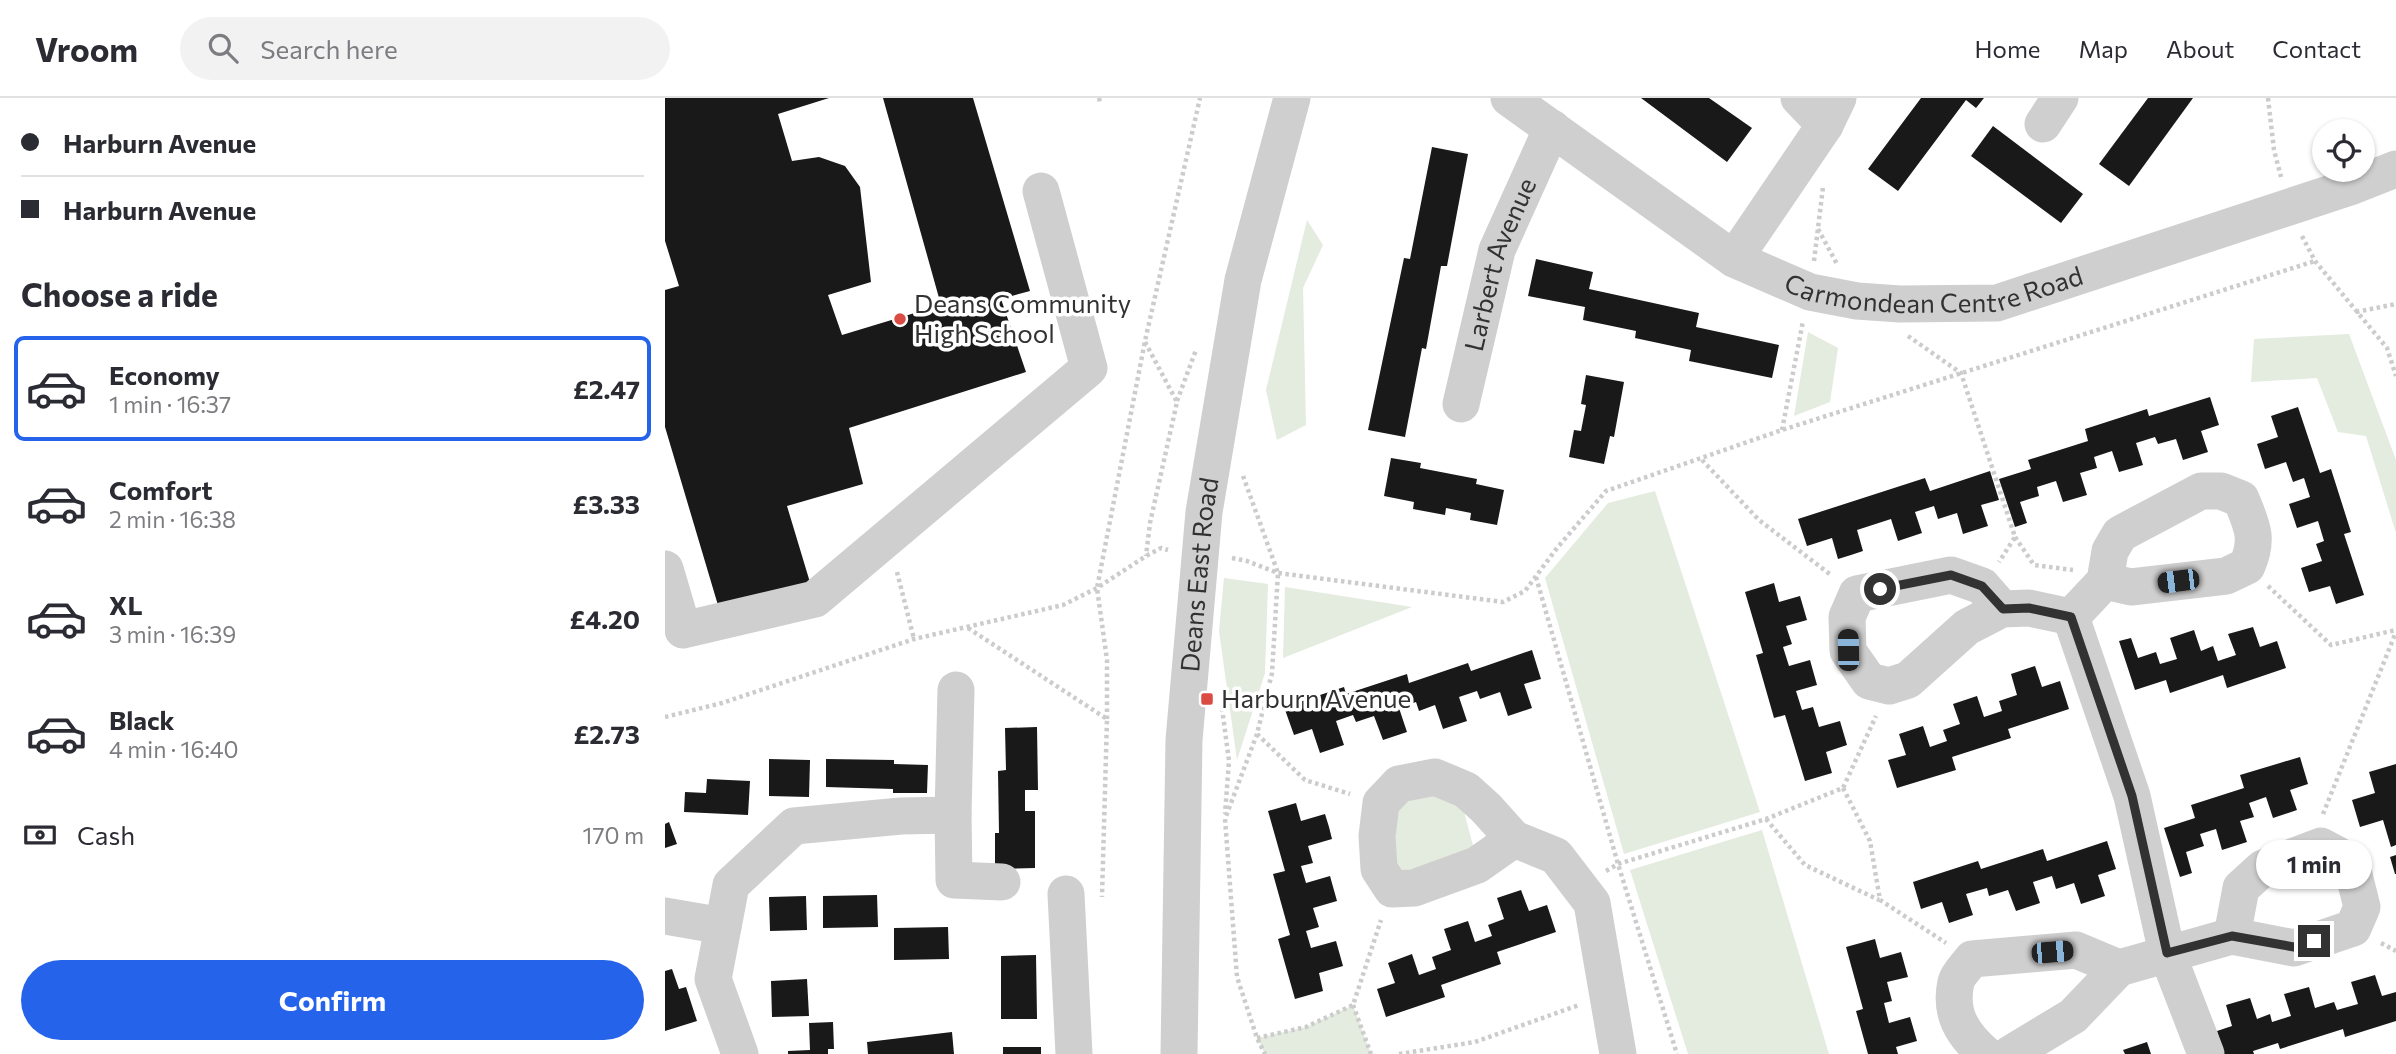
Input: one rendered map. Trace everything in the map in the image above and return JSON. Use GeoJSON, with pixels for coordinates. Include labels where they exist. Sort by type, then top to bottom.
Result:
{"type":"FeatureCollection","features":[{"type":"Feature","properties":{"kind":"street","name":"Carmondean Centre Road"},"geometry":{"type":"LineString","coordinates":[[1509,98],[1734,259],[1811,292],[1857,301],[1900,304],[1997,303],[2350,187],[2396,169]]}},
{"type":"Feature","properties":{"kind":"street"},"geometry":{"type":"LineString","coordinates":[[1734,259],[1831,111],[1799,98]]}},
{"type":"Feature","properties":{"kind":"street","name":"Deans East Road"},"geometry":{"type":"LineString","coordinates":[[1179,1054],[1184,740],[1204,512],[1243,280],[1293,100]]}},
{"type":"Feature","properties":{"kind":"street","name":"Larbert Avenue"},"geometry":{"type":"LineString","coordinates":[[1461,404],[1497,250],[1552,128]]}},
{"type":"Feature","properties":{"kind":"street"},"geometry":{"type":"LineString","coordinates":[[665,569],[683,630],[815,599],[1089,368],[1041,191]]}},
{"type":"Feature","properties":{"kind":"street"},"geometry":{"type":"LineString","coordinates":[[2071,617],[2105,581],[2110,551],[2120,534],[2201,491],[2221,491],[2241,499],[2251,524],[2254,550],[2247,566],[2226,576],[2131,587],[2105,581]]}},
{"type":"Feature","properties":{"kind":"street"},"geometry":{"type":"LineString","coordinates":[[1992,597],[1967,627],[1908,680],[1889,686],[1869,681],[1848,650],[1847,617],[1857,594],[1951,575],[1992,597],[2071,617]]}},
{"type":"Feature","properties":{"kind":"street"},"geometry":{"type":"LineString","coordinates":[[2071,617],[2132,796],[2167,953],[2206,1054]]}},
{"type":"Feature","properties":{"kind":"street"},"geometry":{"type":"LineString","coordinates":[[956,690],[954,880],[1002,883]]}},
{"type":"Feature","properties":{"kind":"street"},"geometry":{"type":"LineString","coordinates":[[1514,839],[1478,865],[1414,888],[1392,889],[1380,869],[1377,836],[1381,803],[1399,784],[1435,777],[1465,790],[1486,808],[1514,839],[1556,856],[1592,903],[1618,1054]]}},
{"type":"Feature","properties":{"kind":"street"},"geometry":{"type":"LineString","coordinates":[[740,1054],[713,979],[731,885],[794,826],[901,816],[953,815]]}},
{"type":"Feature","properties":{"kind":"street"},"geometry":{"type":"LineString","coordinates":[[2010,1054],[2073,1016],[2119,968],[2232,936],[2294,947],[2353,928],[2362,907],[2354,875],[2338,855],[2321,846],[2263,868],[2241,888],[2232,936]]}},
{"type":"Feature","properties":{"kind":"street"},"geometry":{"type":"LineString","coordinates":[[1066,894],[1075,1054]]}},
{"type":"Feature","properties":{"kind":"street"},"geometry":{"type":"LineString","coordinates":[[665,916],[723,926]]}},
{"type":"Feature","properties":{"kind":"street"},"geometry":{"type":"LineString","coordinates":[[1985,1054],[1955,1017],[1957,980],[1972,959],[2076,950],[2119,968]]}},
{"type":"Feature","properties":{"kind":"path"},"geometry":{"type":"LineString","coordinates":[[1101,905],[1107,660],[1097,588],[1145,341],[1200,98]]}},
{"type":"Feature","properties":{"kind":"path"},"geometry":{"type":"LineString","coordinates":[[2268,98],[2274,149],[2282,182]]}},
{"type":"Feature","properties":{"kind":"path"},"geometry":{"type":"LineString","coordinates":[[2297,227],[2315,261],[2387,348],[2396,376]]}},
{"type":"Feature","properties":{"kind":"path"},"geometry":{"type":"LineString","coordinates":[[1818,229],[1857,301]]}},
{"type":"Feature","properties":{"kind":"path"},"geometry":{"type":"LineString","coordinates":[[1224,556],[1247,561],[1278,573],[1503,602],[1525,591],[1606,491],[1782,430],[2315,261]]}},
{"type":"Feature","properties":{"kind":"path"},"geometry":{"type":"LineString","coordinates":[[2356,312],[2396,304]]}},
{"type":"Feature","properties":{"kind":"path"},"geometry":{"type":"LineString","coordinates":[[1899,330],[1961,373],[2015,537],[2034,565],[2065,568],[2105,581]]}},
{"type":"Feature","properties":{"kind":"path"},"geometry":{"type":"LineString","coordinates":[[1145,341],[1177,402],[1150,523],[1146,556]]}},
{"type":"Feature","properties":{"kind":"path"},"geometry":{"type":"LineString","coordinates":[[1702,459],[1759,520],[1857,594]]}},
{"type":"Feature","properties":{"kind":"path"},"geometry":{"type":"LineString","coordinates":[[1225,819],[1257,734],[1272,673],[1278,573],[1240,467]]}},
{"type":"Feature","properties":{"kind":"path"},"geometry":{"type":"LineString","coordinates":[[1992,597],[2015,537]]}},
{"type":"Feature","properties":{"kind":"path"},"geometry":{"type":"LineString","coordinates":[[888,538],[914,639]]}},
{"type":"Feature","properties":{"kind":"path"},"geometry":{"type":"LineString","coordinates":[[665,717],[722,703],[914,639],[1063,605],[1097,588],[1161,548],[1175,551]]}},
{"type":"Feature","properties":{"kind":"path"},"geometry":{"type":"LineString","coordinates":[[2247,566],[2332,645],[2396,631]]}},
{"type":"Feature","properties":{"kind":"path"},"geometry":{"type":"LineString","coordinates":[[1536,577],[1618,864],[1677,1054]]}},
{"type":"Feature","properties":{"kind":"path"},"geometry":{"type":"LineString","coordinates":[[967,627],[1107,719]]}},
{"type":"Feature","properties":{"kind":"path"},"geometry":{"type":"LineString","coordinates":[[2321,846],[2323,811],[2396,631]]}},
{"type":"Feature","properties":{"kind":"path"},"geometry":{"type":"LineString","coordinates":[[1190,677],[1221,700],[1229,761],[1225,819],[1237,977],[1265,1054]]}},
{"type":"Feature","properties":{"kind":"path"},"geometry":{"type":"LineString","coordinates":[[1618,864],[1766,819],[1843,788],[1889,686]]}},
{"type":"Feature","properties":{"kind":"path"},"geometry":{"type":"LineString","coordinates":[[1257,734],[1305,780],[1381,803]]}},
{"type":"Feature","properties":{"kind":"path"},"geometry":{"type":"LineString","coordinates":[[1843,788],[1870,841],[1880,900]]}},
{"type":"Feature","properties":{"kind":"path"},"geometry":{"type":"LineString","coordinates":[[1766,819],[1805,865],[1880,900],[1972,959]]}},
{"type":"Feature","properties":{"kind":"path"},"geometry":{"type":"LineString","coordinates":[[1371,1054],[1353,1005],[1392,889]]}},
{"type":"Feature","properties":{"kind":"path"},"geometry":{"type":"LineString","coordinates":[[1399,1054],[1475,1042],[1607,995]]}},
{"type":"Feature","properties":{"kind":"path"},"geometry":{"type":"LineString","coordinates":[[1257,1038],[1306,1027],[1353,1005]]}},
{"type":"Feature","properties":{"kind":"shaded area"},"geometry":{"type":"Polygon","coordinates":[[[1307,220],[1323,245],[1303,288],[1306,425],[1277,440],[1266,390],[1307,220]]]}},
{"type":"Feature","properties":{"kind":"shaded area"},"geometry":{"type":"Polygon","coordinates":[[[1808,332],[1838,348],[1830,402],[1794,416],[1808,332]]]}},
{"type":"Feature","properties":{"kind":"shaded area"},"geometry":{"type":"Polygon","coordinates":[[[2349,334],[2396,460],[2396,533],[2366,436],[2338,432],[2317,378],[2251,382],[2254,339],[2349,334]]]}},
{"type":"Feature","properties":{"kind":"shaded area"},"geometry":{"type":"Polygon","coordinates":[[[1655,491],[1760,812],[1624,854],[1545,578],[1608,503],[1655,491]]]}},
{"type":"Feature","properties":{"kind":"shaded area"},"geometry":{"type":"Polygon","coordinates":[[[1224,578],[1268,584],[1265,673],[1237,760],[1219,631],[1224,578]]]}},
{"type":"Feature","properties":{"kind":"shaded area"},"geometry":{"type":"Polygon","coordinates":[[[1285,587],[1412,607],[1283,658],[1285,587]]]}},
{"type":"Feature","properties":{"kind":"shaded area"},"geometry":{"type":"Polygon","coordinates":[[[1420,790],[1463,808],[1475,853],[1401,873],[1389,849],[1393,811],[1420,790]]]}},
{"type":"Feature","properties":{"kind":"shaded area"},"geometry":{"type":"Polygon","coordinates":[[[1762,830],[1829,1054],[1688,1054],[1630,870],[1762,830]]]}},
{"type":"Feature","properties":{"kind":"shaded area"},"geometry":{"type":"Polygon","coordinates":[[[1353,1005],[1371,1054],[1265,1054],[1257,1038],[1306,1027],[1353,1005]]]}},
{"type":"Feature","properties":{"kind":"building"},"geometry":{"type":"Polygon","coordinates":[[[665,98],[829,98],[778,114],[792,161],[819,157],[845,166],[860,187],[871,282],[828,295],[842,335],[941,305],[883,98],[973,98],[1030,291],[1001,299],[1026,372],[849,428],[863,484],[787,506],[812,589],[720,612],[665,427],[665,290],[679,286],[665,241],[665,98]]]}},
{"type":"Feature","properties":{"kind":"building"},"geometry":{"type":"Polygon","coordinates":[[[1641,98],[1709,98],[1752,128],[1727,162],[1641,98]]]}},
{"type":"Feature","properties":{"kind":"building"},"geometry":{"type":"Polygon","coordinates":[[[1921,98],[1984,98],[1976,108],[1966,100],[1898,191],[1868,169],[1921,98]]]}},
{"type":"Feature","properties":{"kind":"building"},"geometry":{"type":"Polygon","coordinates":[[[2148,98],[2193,98],[2129,186],[2099,164],[2148,98]]]}},
{"type":"Feature","properties":{"kind":"building"},"geometry":{"type":"Polygon","coordinates":[[[1993,126],[2083,194],[2061,223],[1971,156],[1993,126]]]}},
{"type":"Feature","properties":{"kind":"building"},"geometry":{"type":"Polygon","coordinates":[[[1432,147],[1468,154],[1447,266],[1441,266],[1426,349],[1422,348],[1405,437],[1368,430],[1404,258],[1410,259],[1432,147]]]}},
{"type":"Feature","properties":{"kind":"building"},"geometry":{"type":"Polygon","coordinates":[[[1536,259],[1593,272],[1589,289],[1699,313],[1696,327],[1779,345],[1772,378],[1689,361],[1691,350],[1635,338],[1636,331],[1583,320],[1585,307],[1528,296],[1536,259]]]}},
{"type":"Feature","properties":{"kind":"building"},"geometry":{"type":"Polygon","coordinates":[[[1586,375],[1624,382],[1614,437],[1610,436],[1604,464],[1569,457],[1574,430],[1581,431],[1586,405],[1581,404],[1586,375]]]}},
{"type":"Feature","properties":{"kind":"building"},"geometry":{"type":"Polygon","coordinates":[[[2210,397],[2219,425],[2201,431],[2208,452],[2183,460],[2176,439],[2158,444],[2155,437],[2136,443],[2143,465],[2119,472],[2112,451],[2094,457],[2097,468],[2080,473],[2087,495],[2063,502],[2056,481],[2037,487],[2039,496],[2020,502],[2027,523],[2015,527],[1999,479],[2031,469],[2028,460],[2088,441],[2085,429],[2147,409],[2149,416],[2210,397]]]}},
{"type":"Feature","properties":{"kind":"building"},"geometry":{"type":"Polygon","coordinates":[[[2298,407],[2320,473],[2331,469],[2351,532],[2344,534],[2364,595],[2336,604],[2330,586],[2309,592],[2301,568],[2322,561],[2316,544],[2324,541],[2318,521],[2297,528],[2289,504],[2310,497],[2304,478],[2293,482],[2286,462],[2265,469],[2257,444],[2278,437],[2271,416],[2298,407]]]}},
{"type":"Feature","properties":{"kind":"building"},"geometry":{"type":"Polygon","coordinates":[[[1391,458],[1421,463],[1420,468],[1477,479],[1476,484],[1504,490],[1497,525],[1470,520],[1471,513],[1446,508],[1445,515],[1413,509],[1414,502],[1384,496],[1391,458]]]}},
{"type":"Feature","properties":{"kind":"building"},"geometry":{"type":"Polygon","coordinates":[[[1990,471],[1999,500],[1981,505],[1988,526],[1963,534],[1957,513],[1938,519],[1934,506],[1915,512],[1922,533],[1898,541],[1891,519],[1857,530],[1863,551],[1838,559],[1832,538],[1807,546],[1798,519],[1925,478],[1930,491],[1990,471]]]}},
{"type":"Feature","properties":{"kind":"building"},"geometry":{"type":"Polygon","coordinates":[[[1774,583],[1779,602],[1800,596],[1807,620],[1786,626],[1792,644],[1783,647],[1789,666],[1810,660],[1817,685],[1796,691],[1802,710],[1813,707],[1819,727],[1840,721],[1847,745],[1826,752],[1832,773],[1805,781],[1785,715],[1774,718],[1756,655],[1763,653],[1745,592],[1774,583]]]}},
{"type":"Feature","properties":{"kind":"building"},"geometry":{"type":"Polygon","coordinates":[[[2253,627],[2260,647],[2277,641],[2286,668],[2227,688],[2223,675],[2170,693],[2166,680],[2135,690],[2119,641],[2131,638],[2138,658],[2156,652],[2160,664],[2177,659],[2170,638],[2194,630],[2201,651],[2213,646],[2218,661],[2236,655],[2228,634],[2253,627]]]}},
{"type":"Feature","properties":{"kind":"building"},"geometry":{"type":"Polygon","coordinates":[[[1532,650],[1541,679],[1524,684],[1532,708],[1508,716],[1500,692],[1480,699],[1477,691],[1459,697],[1467,721],[1443,729],[1435,705],[1419,711],[1416,702],[1399,708],[1407,732],[1383,740],[1374,716],[1356,722],[1353,715],[1336,721],[1344,745],[1320,753],[1312,729],[1294,735],[1284,707],[1344,687],[1346,694],[1407,674],[1409,683],[1468,663],[1471,671],[1532,650]]]}},
{"type":"Feature","properties":{"kind":"building"},"geometry":{"type":"Polygon","coordinates":[[[2035,666],[2042,687],[2060,681],[2069,709],[2008,729],[2011,738],[1952,757],[1956,770],[1897,788],[1888,760],[1906,755],[1899,734],[1923,726],[1930,747],[1947,741],[1943,730],[1960,724],[1953,704],[1977,696],[1984,717],[2002,711],[1999,701],[2017,695],[2011,674],[2035,666]]]}},
{"type":"Feature","properties":{"kind":"building"},"geometry":{"type":"Polygon","coordinates":[[[1037,727],[1038,790],[1025,790],[1025,811],[1035,811],[1035,868],[995,869],[995,833],[999,833],[998,771],[1006,770],[1005,728],[1037,727]]]}},
{"type":"Feature","properties":{"kind":"building"},"geometry":{"type":"Polygon","coordinates":[[[2300,757],[2308,784],[2290,790],[2297,810],[2273,818],[2266,797],[2249,803],[2254,817],[2240,821],[2247,842],[2222,850],[2216,829],[2200,834],[2204,846],[2186,852],[2192,873],[2180,877],[2164,828],[2195,818],[2191,805],[2244,788],[2240,775],[2300,757]]]}},
{"type":"Feature","properties":{"kind":"building"},"geometry":{"type":"Polygon","coordinates":[[[769,759],[810,760],[809,797],[769,796],[769,759]]]}},
{"type":"Feature","properties":{"kind":"building"},"geometry":{"type":"Polygon","coordinates":[[[826,759],[894,760],[894,764],[928,765],[927,793],[826,787],[826,759]]]}},
{"type":"Feature","properties":{"kind":"building"},"geometry":{"type":"Polygon","coordinates":[[[2396,764],[2396,845],[2391,847],[2383,820],[2360,827],[2352,800],[2375,793],[2369,772],[2396,764]]]}},
{"type":"Feature","properties":{"kind":"building"},"geometry":{"type":"Polygon","coordinates":[[[707,779],[750,781],[748,815],[684,812],[685,792],[706,793],[707,779]]]}},
{"type":"Feature","properties":{"kind":"building"},"geometry":{"type":"Polygon","coordinates":[[[1296,803],[1301,821],[1325,814],[1332,839],[1308,846],[1313,863],[1301,866],[1306,883],[1330,876],[1337,901],[1313,908],[1319,927],[1306,931],[1311,948],[1336,941],[1343,966],[1319,973],[1323,991],[1295,999],[1278,939],[1290,935],[1273,874],[1285,871],[1268,811],[1296,803]]]}},
{"type":"Feature","properties":{"kind":"building"},"geometry":{"type":"Polygon","coordinates":[[[669,822],[677,844],[665,848],[665,824],[669,822]]]}},
{"type":"Feature","properties":{"kind":"building"},"geometry":{"type":"Polygon","coordinates":[[[2107,841],[2116,869],[2098,875],[2105,896],[2081,904],[2074,883],[2056,889],[2052,876],[2033,882],[2040,903],[2016,911],[2008,890],[1989,896],[1987,888],[1966,894],[1973,915],[1949,923],[1942,902],[1921,909],[1913,882],[1978,861],[1981,869],[2043,849],[2047,861],[2107,841]]]}},
{"type":"Feature","properties":{"kind":"building"},"geometry":{"type":"Polygon","coordinates":[[[2396,855],[2396,874],[2395,874],[2390,857],[2396,855]]]}},
{"type":"Feature","properties":{"kind":"building"},"geometry":{"type":"Polygon","coordinates":[[[1521,890],[1529,911],[1547,905],[1556,932],[1497,952],[1501,964],[1441,985],[1445,997],[1386,1017],[1377,989],[1395,983],[1388,963],[1412,954],[1419,975],[1436,969],[1432,957],[1451,950],[1444,929],[1468,921],[1475,942],[1492,936],[1488,925],[1504,919],[1497,898],[1521,890]]]}},
{"type":"Feature","properties":{"kind":"building"},"geometry":{"type":"Polygon","coordinates":[[[877,895],[878,927],[823,928],[823,896],[877,895]]]}},
{"type":"Feature","properties":{"kind":"building"},"geometry":{"type":"Polygon","coordinates":[[[806,896],[807,930],[770,931],[769,897],[806,896]]]}},
{"type":"Feature","properties":{"kind":"building"},"geometry":{"type":"Polygon","coordinates":[[[948,927],[949,959],[894,960],[894,928],[948,927]]]}},
{"type":"Feature","properties":{"kind":"building"},"geometry":{"type":"Polygon","coordinates":[[[1875,939],[1880,958],[1901,952],[1908,977],[1887,982],[1892,1001],[1884,1003],[1889,1023],[1910,1017],[1917,1041],[1896,1047],[1898,1054],[1868,1054],[1856,1011],[1863,1009],[1846,947],[1875,939]]]}},
{"type":"Feature","properties":{"kind":"building"},"geometry":{"type":"Polygon","coordinates":[[[1036,955],[1037,1019],[1001,1019],[1001,956],[1036,955]]]}},
{"type":"Feature","properties":{"kind":"building"},"geometry":{"type":"Polygon","coordinates":[[[672,969],[679,989],[686,987],[697,1021],[665,1031],[665,971],[672,969]]]}},
{"type":"Feature","properties":{"kind":"building"},"geometry":{"type":"Polygon","coordinates":[[[2375,975],[2382,996],[2396,992],[2396,1021],[2345,1037],[2343,1029],[2280,1049],[2278,1043],[2253,1051],[2254,1054],[2224,1054],[2217,1031],[2232,1026],[2226,1005],[2250,998],[2257,1019],[2270,1014],[2272,1022],[2291,1016],[2284,994],[2309,987],[2315,1008],[2334,1002],[2337,1010],[2358,1004],[2351,982],[2375,975]]]}},
{"type":"Feature","properties":{"kind":"building"},"geometry":{"type":"Polygon","coordinates":[[[807,979],[809,1016],[772,1017],[771,981],[807,979]]]}},
{"type":"Feature","properties":{"kind":"building"},"geometry":{"type":"Polygon","coordinates":[[[833,1022],[834,1049],[828,1049],[828,1054],[788,1054],[788,1051],[810,1050],[809,1023],[833,1022]]]}},
{"type":"Feature","properties":{"kind":"building"},"geometry":{"type":"Polygon","coordinates":[[[952,1032],[954,1054],[868,1054],[867,1042],[952,1032]]]}},
{"type":"Feature","properties":{"kind":"building"},"geometry":{"type":"Polygon","coordinates":[[[2147,1042],[2151,1054],[2125,1054],[2123,1050],[2147,1042]]]}},
{"type":"Feature","properties":{"kind":"building"},"geometry":{"type":"Polygon","coordinates":[[[1003,1047],[1041,1047],[1041,1054],[1003,1054],[1003,1047]]]}},
{"type":"Feature","properties":{"kind":"place","name":"Deans Community High School"},"geometry":{"type":"Point","coordinates":[900,319]}},
{"type":"Feature","properties":{"kind":"place","name":"Harburn Avenue"},"geometry":{"type":"Point","coordinates":[1207,699]}},
{"type":"Feature","properties":{"kind":"route"},"geometry":{"type":"LineString","coordinates":[[1880,589],[1951,575],[1982,586],[2003,609],[2029,608],[2071,617],[2132,796],[2167,953],[2232,936],[2294,947],[2314,941]]}}]}
